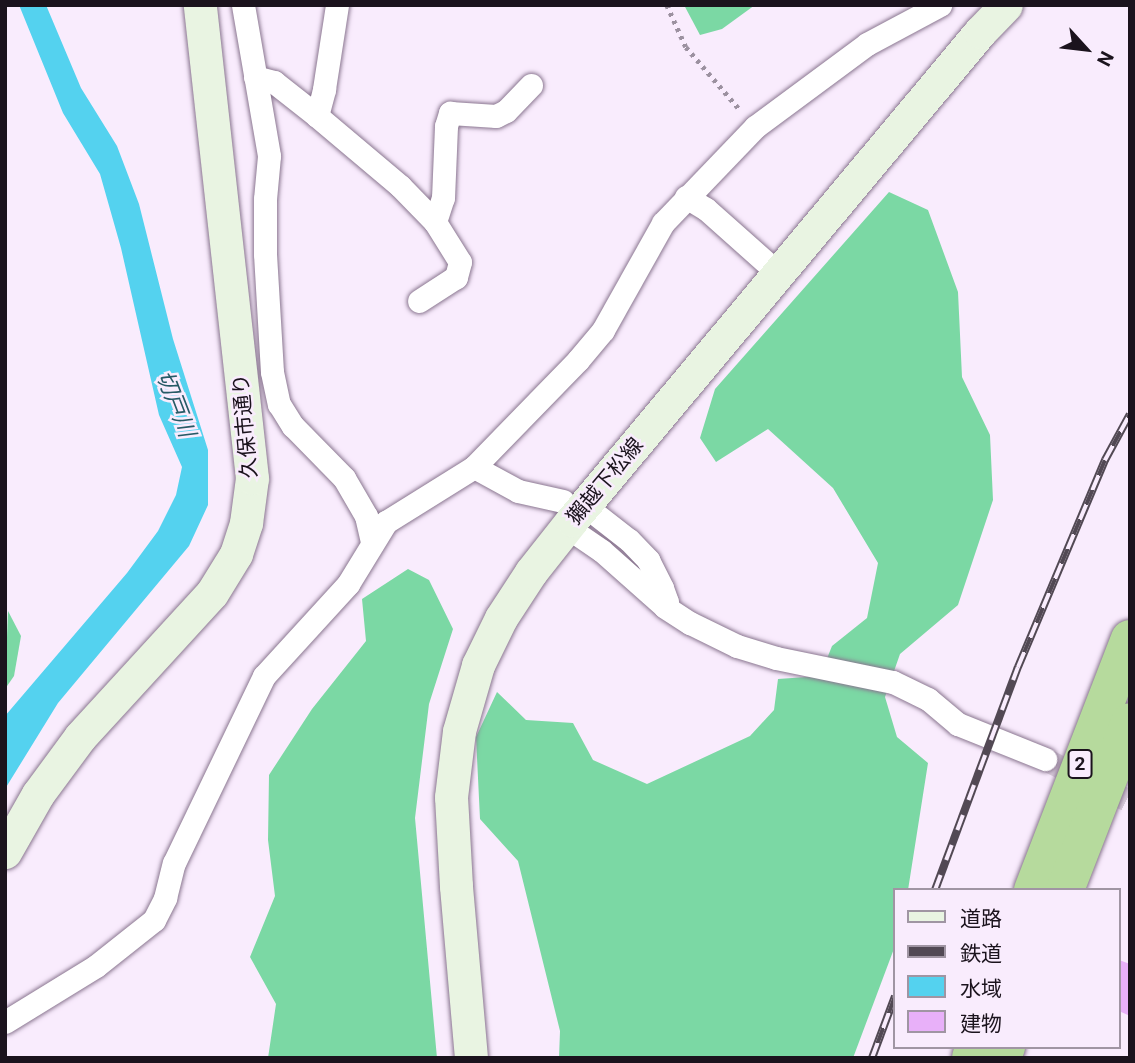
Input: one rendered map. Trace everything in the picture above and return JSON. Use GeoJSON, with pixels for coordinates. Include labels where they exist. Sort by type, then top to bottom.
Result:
{"type":"FeatureCollection","features":[{"type":"Feature","properties":{"kind":"highway","name":"2"},"geometry":{"type":"LineString","coordinates":[[1034,888],[1130,639]]}},
{"type":"Feature","properties":{"kind":"highway","name":"2"},"geometry":{"type":"LineString","coordinates":[[1066,888],[1130,722]]}},
{"type":"Feature","properties":{"kind":"main road","name":"久保市通り"},"geometry":{"type":"LineString","coordinates":[[5,852],[38,794],[80,737],[212,593],[236,554],[246,523],[252,478],[200,5]]}},
{"type":"Feature","properties":{"kind":"main road","name":"獺越下松線"},"geometry":{"type":"LineString","coordinates":[[471,1058],[451,797],[459,731],[478,666],[501,618],[531,572],[576,515],[980,32],[1006,5]]}},
{"type":"Feature","properties":{"kind":"street"},"geometry":{"type":"LineString","coordinates":[[243,5],[269,156],[265,199],[265,254],[272,372],[279,404],[293,426],[344,478],[366,516],[372,543]]}},
{"type":"Feature","properties":{"kind":"street"},"geometry":{"type":"LineString","coordinates":[[317,116],[324,89],[337,5]]}},
{"type":"Feature","properties":{"kind":"street"},"geometry":{"type":"LineString","coordinates":[[5,1022],[96,966],[154,920],[166,898],[174,863],[264,676],[340,593],[386,522],[455,481],[474,467],[511,431],[603,330],[663,223],[755,127],[867,44],[940,5]]}},
{"type":"Feature","properties":{"kind":"street"},"geometry":{"type":"LineString","coordinates":[[255,77],[274,82],[317,116],[391,178],[435,222],[460,262],[456,277],[419,301]]}},
{"type":"Feature","properties":{"kind":"street"},"geometry":{"type":"LineString","coordinates":[[435,222],[443,198],[446,126],[450,113],[496,116],[506,111],[531,85]]}},
{"type":"Feature","properties":{"kind":"street"},"geometry":{"type":"LineString","coordinates":[[687,197],[706,209],[779,274]]}},
{"type":"Feature","properties":{"kind":"street"},"geometry":{"type":"LineString","coordinates":[[474,467],[518,491],[629,540],[648,560],[667,602],[664,607]]}},
{"type":"Feature","properties":{"kind":"street"},"geometry":{"type":"LineString","coordinates":[[576,515],[602,551],[664,607],[737,646],[776,658],[893,682],[929,699],[958,724],[1045,759]]}},
{"type":"Feature","properties":{"kind":"path"},"geometry":{"type":"LineString","coordinates":[[667,5],[686,47],[755,127]]}},
{"type":"Feature","properties":{"kind":"green space"},"geometry":{"type":"Polygon","coordinates":[[[684,5],[755,5],[722,29],[700,35],[684,5]]]}},
{"type":"Feature","properties":{"kind":"green space"},"geometry":{"type":"Polygon","coordinates":[[[889,192],[928,210],[958,292],[962,377],[990,435],[993,500],[958,605],[900,654],[885,697],[897,737],[928,763],[908,888],[894,888],[894,949],[853,1058],[559,1058],[560,1031],[518,861],[480,819],[476,737],[497,692],[526,720],[573,723],[593,760],[647,784],[750,736],[774,710],[778,679],[820,676],[832,646],[867,618],[878,563],[833,488],[768,429],[716,462],[700,438],[715,389],[889,192]]]}},
{"type":"Feature","properties":{"kind":"green space"},"geometry":{"type":"Polygon","coordinates":[[[408,569],[429,580],[453,629],[429,704],[415,818],[437,1058],[268,1058],[276,1004],[250,957],[275,896],[268,840],[269,775],[312,709],[366,641],[362,599],[408,569]]]}},
{"type":"Feature","properties":{"kind":"green space"},"geometry":{"type":"Polygon","coordinates":[[[8,611],[21,636],[14,676],[5,689],[8,611]]]}},
{"type":"Feature","properties":{"kind":"water","name":"切戸川"},"geometry":{"type":"Polygon","coordinates":[[[19,5],[46,5],[81,88],[117,146],[139,204],[173,339],[208,450],[208,505],[189,546],[58,703],[5,789],[5,716],[127,573],[158,531],[176,495],[182,467],[159,415],[121,248],[100,174],[63,113],[19,5]]]}},
{"type":"Feature","properties":{"kind":"building"},"geometry":{"type":"Polygon","coordinates":[[[1121,961],[1130,964],[1130,1016],[1121,1012],[1121,961]]]}},
{"type":"Feature","properties":{"kind":"tunnel"},"geometry":{"type":"LineString","coordinates":[[1045,759],[1130,801]]}},
{"type":"Feature","properties":{"kind":"railway"},"geometry":{"type":"LineString","coordinates":[[936,888],[1018,667],[1105,460],[1130,414]]}},
{"type":"Feature","properties":{"kind":"railway"},"geometry":{"type":"LineString","coordinates":[[872,1058],[894,999]]}}]}
